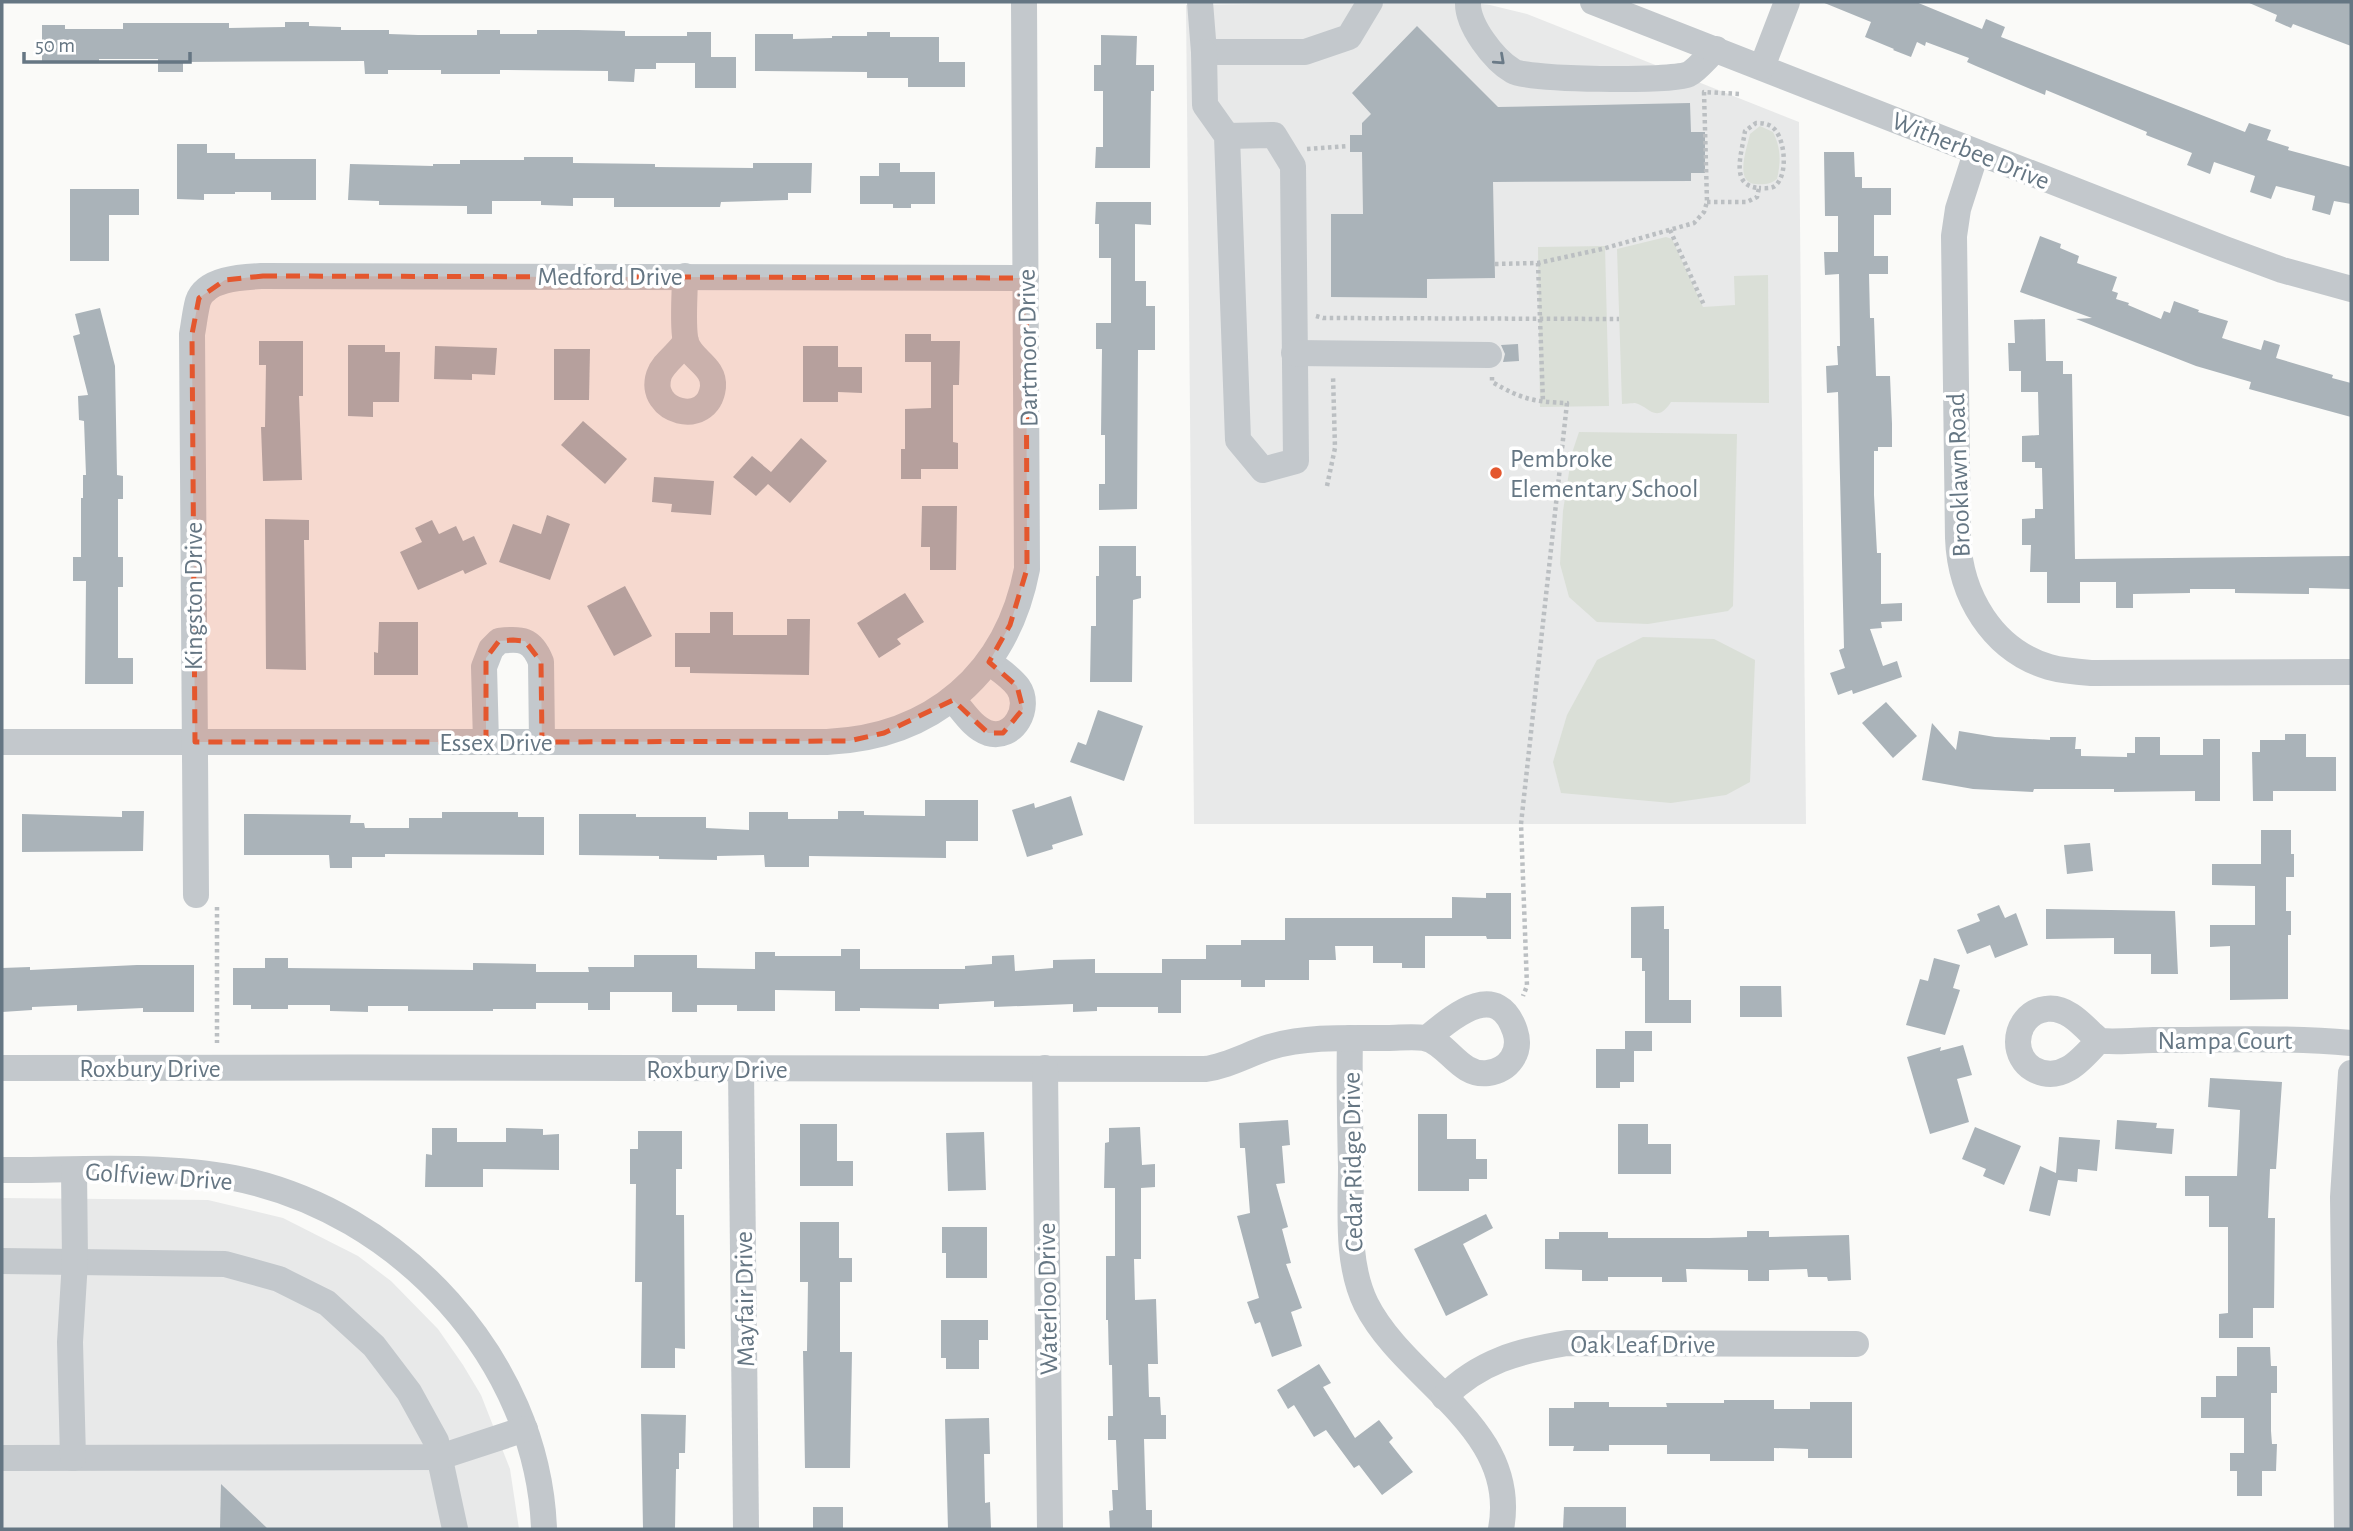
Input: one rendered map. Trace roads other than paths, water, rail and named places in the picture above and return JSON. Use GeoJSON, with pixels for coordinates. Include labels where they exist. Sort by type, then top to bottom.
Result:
{"type":"FeatureCollection","features":[{"type":"Feature","properties":{"kind":"street","name":"Dartmoor Drive"},"geometry":{"type":"LineString","coordinates":[[982,671],[1010,625],[1019,603],[1027,569],[1024,2]]}},
{"type":"Feature","properties":{"kind":"street"},"geometry":{"type":"LineString","coordinates":[[1200,2],[1205,105],[1227,135],[1238,440],[1263,470],[1296,461],[1293,166],[1275,135],[1227,135]]}},
{"type":"Feature","properties":{"kind":"street"},"geometry":{"type":"LineString","coordinates":[[1204,51],[1305,52],[1349,37],[1370,2]]}},
{"type":"Feature","properties":{"kind":"street"},"geometry":{"type":"LineString","coordinates":[[1468,2],[1468,9],[1479,34],[1494,56],[1515,73],[1595,79],[1662,78],[1688,74],[1716,49]]}},
{"type":"Feature","properties":{"kind":"street","name":"Witherbee Drive"},"geometry":{"type":"LineString","coordinates":[[1593,2],[1762,66],[2225,250],[2282,270],[2351,289]]}},
{"type":"Feature","properties":{"kind":"street"},"geometry":{"type":"LineString","coordinates":[[1762,66],[1787,2]]}},
{"type":"Feature","properties":{"kind":"street","name":"Brooklawn Road"},"geometry":{"type":"LineString","coordinates":[[1976,153],[1958,209],[1954,236],[1958,538],[1962,573],[1968,592],[1988,626],[2024,656],[2047,667],[2067,671],[2351,672]]}},
{"type":"Feature","properties":{"kind":"street","name":"Medford Drive"},"geometry":{"type":"LineString","coordinates":[[199,298],[225,280],[263,276],[1026,278]]}},
{"type":"Feature","properties":{"kind":"street"},"geometry":{"type":"LineString","coordinates":[[685,276],[686,341]]}},
{"type":"Feature","properties":{"kind":"street","name":"Kingston Drive"},"geometry":{"type":"LineString","coordinates":[[199,298],[192,334],[195,742],[209,895]]}},
{"type":"Feature","properties":{"kind":"street"},"geometry":{"type":"LineString","coordinates":[[1294,353],[1489,355]]}},
{"type":"Feature","properties":{"kind":"street"},"geometry":{"type":"LineString","coordinates":[[486,743],[486,658],[499,641],[513,640],[525,641],[537,650],[541,662],[542,742]]}},
{"type":"Feature","properties":{"kind":"street"},"geometry":{"type":"LineString","coordinates":[[953,700],[972,722],[988,733],[1003,733],[1017,723],[1023,709],[1017,686],[982,671]]}},
{"type":"Feature","properties":{"kind":"street","name":"Essex Drive"},"geometry":{"type":"LineString","coordinates":[[2,742],[762,744],[849,741],[884,733],[953,700],[982,671]]}},
{"type":"Feature","properties":{"kind":"street","name":"Cedar Ridge Drive"},"geometry":{"type":"LineString","coordinates":[[1350,1038],[1351,1237],[1356,1275],[1366,1304],[1382,1329],[1469,1423],[1489,1453],[1496,1468],[1503,1498],[1501,1529]]}},
{"type":"Feature","properties":{"kind":"street","name":"Roxbury Drive"},"geometry":{"type":"LineString","coordinates":[[2,1068],[511,1066],[1205,1069],[1221,1067],[1283,1044],[1322,1039],[1427,1038]]}},
{"type":"Feature","properties":{"kind":"street","name":"Nampa Court"},"geometry":{"type":"LineString","coordinates":[[2099,1040],[2351,1043]]}},
{"type":"Feature","properties":{"kind":"street","name":"Mayfair Drive"},"geometry":{"type":"LineString","coordinates":[[741,1069],[746,1529]]}},
{"type":"Feature","properties":{"kind":"street","name":"Waterloo Drive"},"geometry":{"type":"LineString","coordinates":[[1045,1069],[1049,1529]]}},
{"type":"Feature","properties":{"kind":"street"},"geometry":{"type":"LineString","coordinates":[[2347,1529],[2343,1197],[2351,1073]]}},
{"type":"Feature","properties":{"kind":"street","name":"Golfview Drive"},"geometry":{"type":"LineString","coordinates":[[2,1170],[173,1171],[235,1178],[323,1207],[357,1226],[408,1262],[459,1315],[483,1346],[502,1378],[525,1429],[537,1474],[544,1529]]}},
{"type":"Feature","properties":{"kind":"street"},"geometry":{"type":"LineString","coordinates":[[72,1458],[70,1342],[75,1261],[74,1170]]}},
{"type":"Feature","properties":{"kind":"street"},"geometry":{"type":"LineString","coordinates":[[2,1261],[226,1264],[279,1279],[327,1303],[374,1346],[409,1392],[436,1441],[455,1529]]}},
{"type":"Feature","properties":{"kind":"street","name":"Oak Leaf Drive"},"geometry":{"type":"LineString","coordinates":[[1444,1397],[1462,1380],[1505,1357],[1528,1349],[1567,1343],[1856,1344]]}},
{"type":"Feature","properties":{"kind":"street"},"geometry":{"type":"LineString","coordinates":[[2,1458],[440,1457],[525,1429]]}},
{"type":"Feature","properties":{"kind":"place","name":"Pembroke Elementary School"},"geometry":{"type":"Point","coordinates":[1496,473]}}]}
